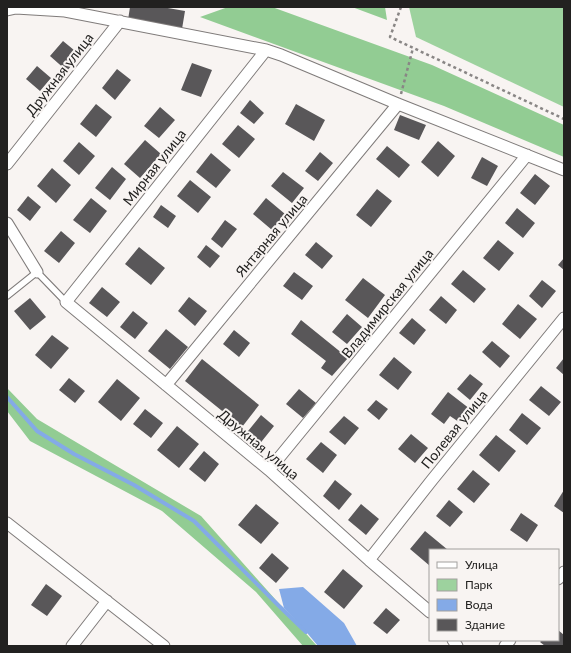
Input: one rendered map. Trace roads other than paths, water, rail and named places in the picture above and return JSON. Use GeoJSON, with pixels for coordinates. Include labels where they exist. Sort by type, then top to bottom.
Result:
{"type":"FeatureCollection","features":[{"type":"Feature","properties":{"kind":"street"},"geometry":{"type":"LineString","coordinates":[[7,10],[16,8],[66,12],[120,21],[266,50],[564,170]]}},
{"type":"Feature","properties":{"kind":"street","name":"Дружная улица"},"geometry":{"type":"LineString","coordinates":[[7,164],[120,21]]}},
{"type":"Feature","properties":{"kind":"street","name":"Мирная улица"},"geometry":{"type":"LineString","coordinates":[[66,302],[266,50]]}},
{"type":"Feature","properties":{"kind":"street","name":"Янтарная улица"},"geometry":{"type":"LineString","coordinates":[[166,385],[398,104]]}},
{"type":"Feature","properties":{"kind":"street","name":"Владимирская улица"},"geometry":{"type":"LineString","coordinates":[[269,470],[527,155]]}},
{"type":"Feature","properties":{"kind":"street"},"geometry":{"type":"LineString","coordinates":[[7,223],[37,272]]}},
{"type":"Feature","properties":{"kind":"street","name":"Дружная улица"},"geometry":{"type":"LineString","coordinates":[[66,302],[269,470],[369,560],[429,611]]}},
{"type":"Feature","properties":{"kind":"street","name":"Полевая улица"},"geometry":{"type":"LineString","coordinates":[[369,560],[564,318]]}},
{"type":"Feature","properties":{"kind":"street"},"geometry":{"type":"LineString","coordinates":[[9,526],[164,646]]}},
{"type":"Feature","properties":{"kind":"street"},"geometry":{"type":"LineString","coordinates":[[72,646],[107,601]]}},
{"type":"Feature","properties":{"kind":"lane"},"geometry":{"type":"LineString","coordinates":[[7,296],[37,272],[66,302]]}},
{"type":"Feature","properties":{"kind":"water"},"geometry":{"type":"Polygon","coordinates":[[[303,587],[344,623],[357,646],[318,646],[284,608],[279,589],[303,587]]]}},
{"type":"Feature","properties":{"kind":"waterway"},"geometry":{"type":"LineString","coordinates":[[7,397],[37,431],[74,454],[134,485],[194,521],[306,632]]}}]}
